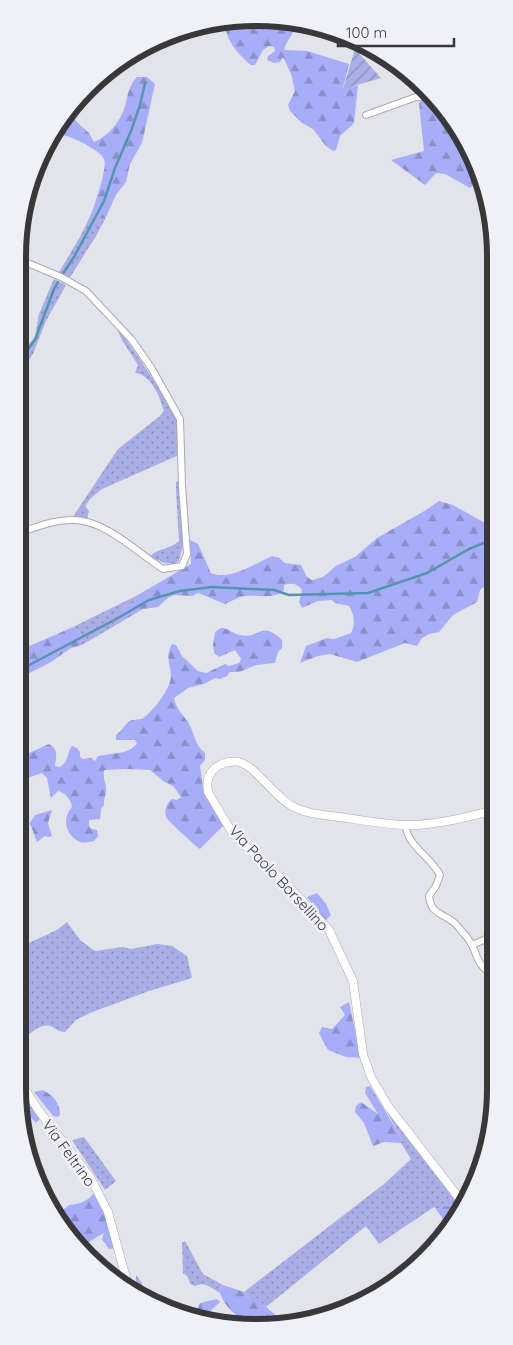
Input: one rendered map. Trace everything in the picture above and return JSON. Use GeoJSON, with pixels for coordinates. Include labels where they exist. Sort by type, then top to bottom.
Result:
{"type":"FeatureCollection","features":[{"type":"Feature","properties":{"kind":"street"},"geometry":{"type":"LineString","coordinates":[[366,115],[422,97]]}},
{"type":"Feature","properties":{"kind":"street"},"geometry":{"type":"LineString","coordinates":[[26,262],[61,277],[86,291],[132,340],[167,395],[180,419],[187,554],[182,566],[164,569],[130,544],[93,523],[73,520],[26,531]]}},
{"type":"Feature","properties":{"kind":"street","name":"Via Paolo Borsellino"},"geometry":{"type":"LineString","coordinates":[[459,1198],[388,1106],[371,1077],[363,1054],[353,981],[329,930],[284,881],[239,840],[230,829],[208,792],[207,778],[215,766],[233,761],[239,762],[252,770],[273,792],[293,807],[322,814],[406,825],[487,812]]}},
{"type":"Feature","properties":{"kind":"street"},"geometry":{"type":"LineString","coordinates":[[406,825],[408,837],[430,860],[440,875],[436,886],[429,896],[431,906],[437,913],[454,922],[472,945],[478,962],[487,971]]}},
{"type":"Feature","properties":{"kind":"street"},"geometry":{"type":"LineString","coordinates":[[472,945],[487,938]]}},
{"type":"Feature","properties":{"kind":"street","name":"Via Feltrino"},"geometry":{"type":"LineString","coordinates":[[26,1092],[38,1111],[90,1177],[108,1212],[127,1279]]}},
{"type":"Feature","properties":{"kind":"shaded area"},"geometry":{"type":"Polygon","coordinates":[[[355,49],[381,78],[343,89],[355,49]]]}},
{"type":"Feature","properties":{"kind":"shaded area"},"geometry":{"type":"Polygon","coordinates":[[[92,212],[97,218],[105,219],[69,279],[58,274],[92,212]]]}},
{"type":"Feature","properties":{"kind":"shaded area"},"geometry":{"type":"Polygon","coordinates":[[[54,279],[66,285],[46,321],[33,354],[26,364],[26,344],[30,343],[35,336],[39,314],[54,279]]]}},
{"type":"Feature","properties":{"kind":"shaded area"},"geometry":{"type":"Polygon","coordinates":[[[113,321],[172,408],[177,421],[179,455],[102,489],[85,506],[89,511],[87,519],[74,515],[118,449],[164,411],[154,387],[146,377],[135,373],[138,365],[122,340],[113,321]]]}},
{"type":"Feature","properties":{"kind":"shaded area"},"geometry":{"type":"Polygon","coordinates":[[[180,481],[183,545],[179,561],[176,563],[161,562],[151,557],[151,555],[173,546],[179,541],[176,482],[180,481]]]}},
{"type":"Feature","properties":{"kind":"shaded area"},"geometry":{"type":"Polygon","coordinates":[[[136,596],[136,601],[131,605],[123,607],[121,622],[82,645],[82,639],[78,630],[73,627],[136,596]]]}},
{"type":"Feature","properties":{"kind":"shaded area"},"geometry":{"type":"Polygon","coordinates":[[[67,922],[80,940],[95,951],[123,947],[131,949],[157,944],[172,946],[187,956],[192,978],[149,991],[90,1013],[76,1020],[65,1032],[46,1026],[32,1032],[26,1037],[26,944],[57,930],[67,922]]]}},
{"type":"Feature","properties":{"kind":"shaded area"},"geometry":{"type":"Polygon","coordinates":[[[387,1112],[457,1202],[456,1204],[436,1209],[434,1207],[379,1244],[366,1226],[266,1307],[252,1301],[244,1292],[384,1184],[411,1159],[401,1143],[401,1137],[387,1112]]]}},
{"type":"Feature","properties":{"kind":"shaded area"},"geometry":{"type":"Polygon","coordinates":[[[84,1137],[116,1181],[105,1190],[72,1140],[84,1137]]]}},
{"type":"Feature","properties":{"kind":"shaded area"},"geometry":{"type":"Polygon","coordinates":[[[185,1241],[203,1274],[223,1285],[219,1289],[220,1293],[202,1284],[195,1286],[190,1284],[188,1277],[183,1273],[182,1243],[185,1241]]]}},
{"type":"Feature","properties":{"kind":"shaded area"},"geometry":{"type":"Polygon","coordinates":[[[136,1275],[142,1283],[143,1289],[136,1285],[136,1275]]]}},
{"type":"Feature","properties":{"kind":"green space"},"geometry":{"type":"Polygon","coordinates":[[[256,26],[294,29],[284,50],[307,51],[349,64],[343,88],[358,85],[354,123],[340,136],[336,150],[333,151],[326,146],[313,129],[302,123],[290,111],[288,105],[295,91],[291,74],[283,57],[280,62],[274,63],[267,60],[268,56],[275,51],[274,47],[269,46],[263,50],[255,65],[251,65],[239,54],[232,44],[226,29],[256,26]]]}},
{"type":"Feature","properties":{"kind":"green space"},"geometry":{"type":"Polygon","coordinates":[[[137,77],[147,77],[155,84],[142,143],[130,164],[126,182],[116,195],[105,219],[97,218],[92,212],[103,176],[104,159],[98,152],[82,142],[61,135],[73,118],[89,133],[94,142],[104,136],[120,118],[134,80],[137,77]]]}},
{"type":"Feature","properties":{"kind":"green space"},"geometry":{"type":"Polygon","coordinates":[[[425,100],[430,105],[456,141],[475,182],[470,188],[445,174],[436,173],[425,185],[391,160],[424,151],[419,103],[425,100]]]}},
{"type":"Feature","properties":{"kind":"green space"},"geometry":{"type":"Polygon","coordinates":[[[439,501],[453,505],[487,524],[487,584],[480,590],[477,602],[453,615],[439,632],[422,638],[417,646],[405,643],[357,662],[330,654],[318,656],[300,663],[306,646],[327,638],[334,639],[351,633],[354,619],[349,606],[335,603],[332,600],[318,601],[302,608],[299,602],[302,590],[298,586],[291,584],[284,585],[284,590],[275,595],[240,597],[225,604],[198,593],[192,596],[175,595],[169,597],[158,607],[143,609],[121,622],[123,607],[131,605],[136,601],[136,596],[191,564],[190,540],[198,544],[211,573],[226,575],[234,573],[273,556],[285,563],[301,565],[307,577],[312,580],[323,577],[336,566],[355,557],[377,538],[439,501]]]}},
{"type":"Feature","properties":{"kind":"green space"},"geometry":{"type":"Polygon","coordinates":[[[73,627],[78,630],[82,639],[82,645],[71,648],[51,662],[26,675],[26,648],[73,627]]]}},
{"type":"Feature","properties":{"kind":"green space"},"geometry":{"type":"Polygon","coordinates":[[[221,628],[247,636],[269,631],[282,640],[282,648],[278,652],[275,663],[256,665],[239,672],[230,672],[227,676],[220,679],[215,678],[204,684],[188,688],[174,698],[178,708],[188,722],[197,743],[205,753],[205,760],[200,766],[204,793],[224,825],[200,849],[166,817],[165,810],[168,803],[172,799],[177,800],[181,797],[173,786],[163,781],[150,770],[104,770],[106,790],[100,819],[89,820],[89,826],[97,830],[98,836],[94,841],[84,843],[78,841],[70,834],[66,825],[67,816],[72,807],[69,799],[58,791],[51,798],[47,778],[42,773],[26,778],[26,753],[49,744],[56,751],[55,766],[60,767],[67,759],[72,746],[77,748],[80,752],[80,757],[83,759],[91,758],[95,761],[98,756],[131,749],[137,744],[135,740],[116,740],[116,735],[132,720],[145,717],[165,692],[171,677],[168,654],[172,644],[176,645],[182,656],[198,671],[206,673],[225,664],[229,666],[239,663],[241,659],[235,650],[219,657],[214,653],[215,632],[221,628]]]}},
{"type":"Feature","properties":{"kind":"green space"},"geometry":{"type":"Polygon","coordinates":[[[52,810],[48,823],[52,836],[45,836],[37,842],[29,824],[35,815],[52,810]]]}},
{"type":"Feature","properties":{"kind":"green space"},"geometry":{"type":"Polygon","coordinates":[[[317,893],[326,904],[331,915],[325,921],[307,897],[317,893]]]}},
{"type":"Feature","properties":{"kind":"green space"},"geometry":{"type":"Polygon","coordinates":[[[349,1002],[361,1058],[346,1057],[328,1050],[319,1033],[322,1027],[332,1029],[345,1015],[340,1007],[349,1002]]]}},
{"type":"Feature","properties":{"kind":"green space"},"geometry":{"type":"Polygon","coordinates":[[[370,1086],[401,1137],[401,1143],[384,1142],[373,1146],[364,1123],[355,1112],[356,1106],[361,1102],[378,1114],[365,1093],[366,1087],[370,1086]]]}},
{"type":"Feature","properties":{"kind":"green space"},"geometry":{"type":"Polygon","coordinates":[[[43,1090],[53,1097],[57,1103],[60,1115],[57,1117],[53,1116],[34,1092],[43,1090]]]}},
{"type":"Feature","properties":{"kind":"green space"},"geometry":{"type":"Polygon","coordinates":[[[26,1095],[42,1117],[36,1123],[28,1114],[26,1095]]]}},
{"type":"Feature","properties":{"kind":"green space"},"geometry":{"type":"Polygon","coordinates":[[[95,1192],[107,1212],[117,1248],[109,1249],[102,1239],[104,1233],[86,1244],[62,1211],[69,1205],[84,1202],[95,1192]]]}},
{"type":"Feature","properties":{"kind":"green space"},"geometry":{"type":"Polygon","coordinates":[[[455,1204],[456,1204],[444,1221],[436,1209],[455,1204]]]}},
{"type":"Feature","properties":{"kind":"green space"},"geometry":{"type":"Polygon","coordinates":[[[223,1285],[244,1292],[249,1298],[266,1307],[279,1318],[240,1318],[223,1301],[219,1289],[223,1285]]]}},
{"type":"Feature","properties":{"kind":"green space"},"geometry":{"type":"Polygon","coordinates":[[[217,1299],[220,1302],[208,1313],[197,1311],[200,1303],[217,1299]]]}},
{"type":"Feature","properties":{"kind":"waterway"},"geometry":{"type":"LineString","coordinates":[[62,275],[74,257],[104,201],[115,168],[131,131],[145,83]]}},
{"type":"Feature","properties":{"kind":"waterway"},"geometry":{"type":"LineString","coordinates":[[26,352],[35,340],[58,282]]}},
{"type":"Feature","properties":{"kind":"waterway"},"geometry":{"type":"LineString","coordinates":[[26,667],[149,600],[180,591],[212,587],[274,590],[289,595],[368,593],[427,573],[469,549],[487,542]]}}]}
